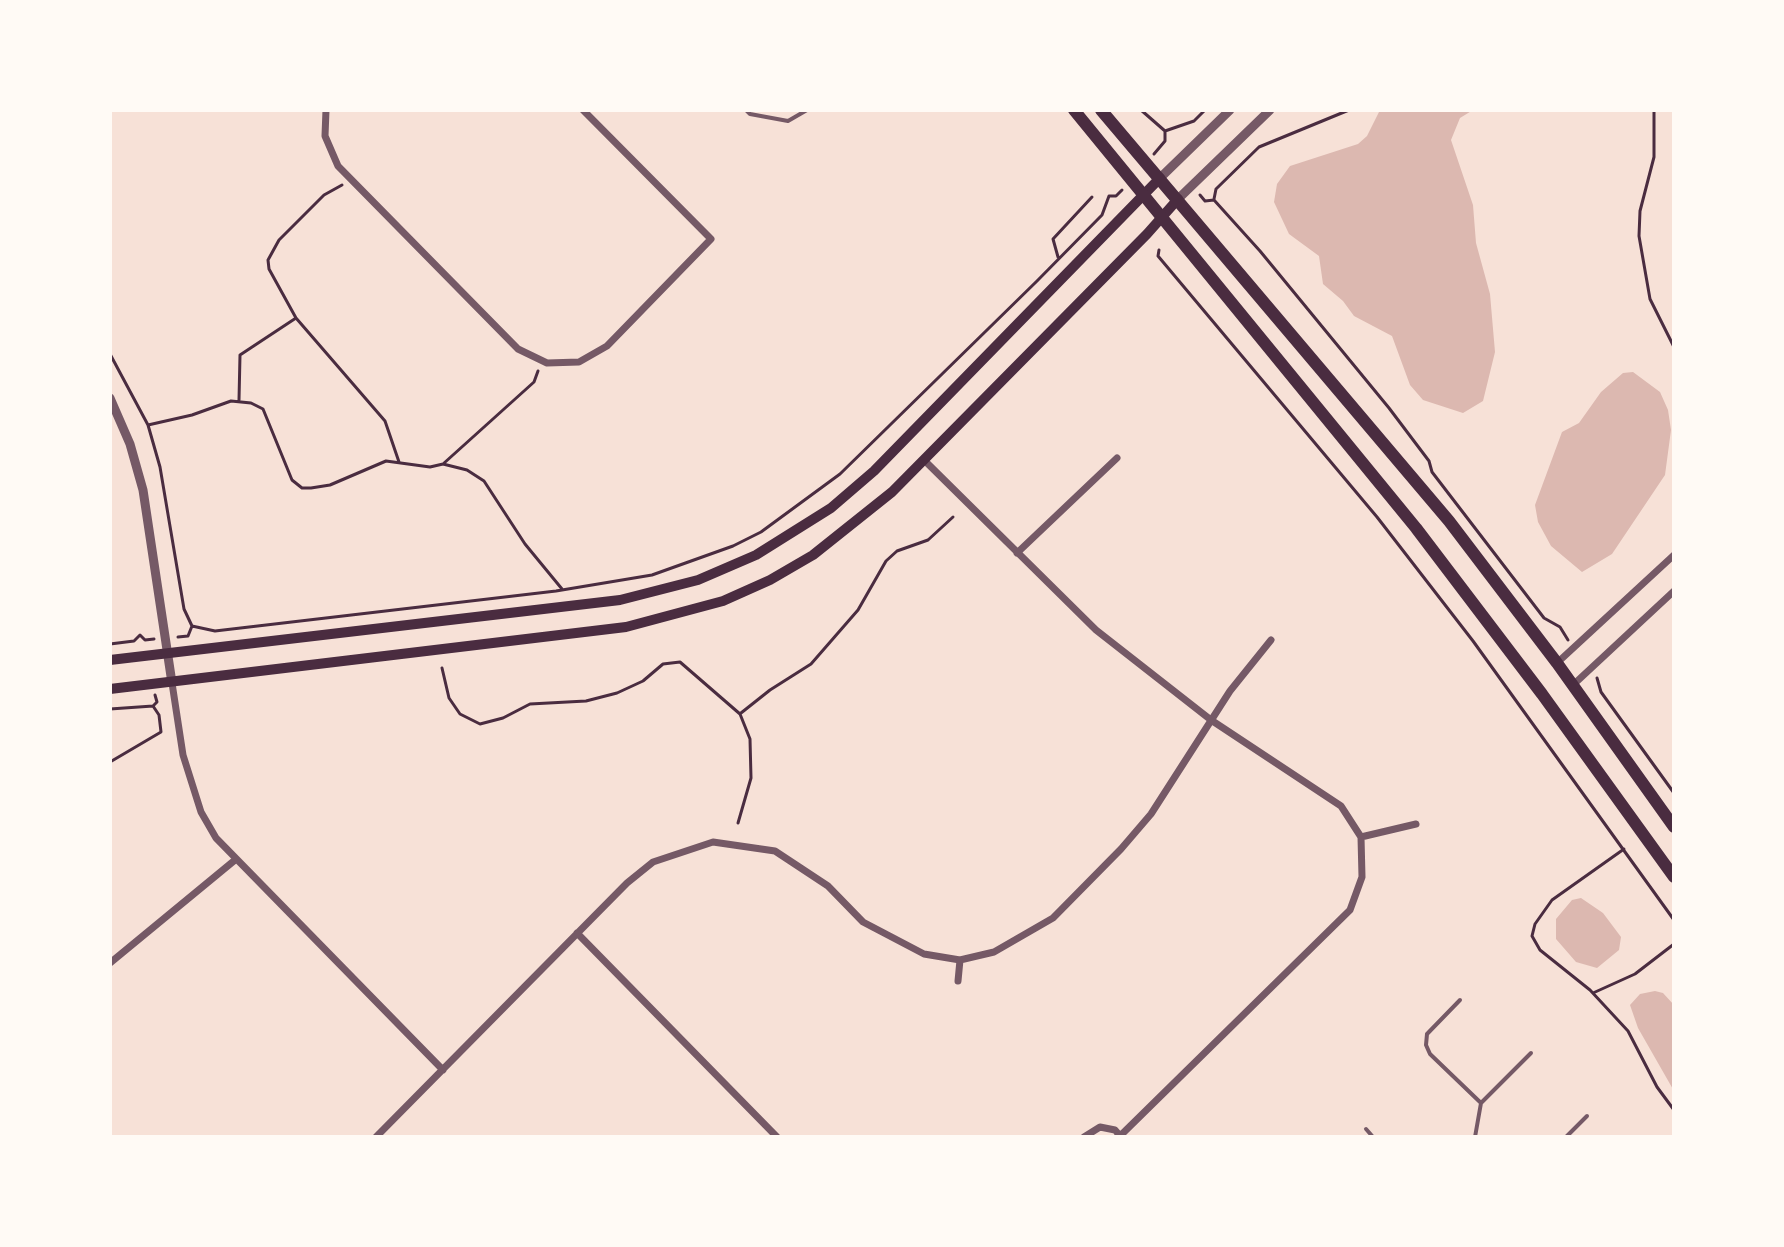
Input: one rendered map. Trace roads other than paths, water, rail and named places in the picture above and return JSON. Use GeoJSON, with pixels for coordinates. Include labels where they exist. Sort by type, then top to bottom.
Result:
{"type":"FeatureCollection","features":[{"type":"Feature","properties":{"kind":"main road"},"geometry":{"type":"LineString","coordinates":[[1074,110],[1433,550],[1674,877]]}},
{"type":"Feature","properties":{"kind":"main road"},"geometry":{"type":"LineString","coordinates":[[1101,110],[1449,521],[1557,663],[1674,827]]}},
{"type":"Feature","properties":{"kind":"main road"},"geometry":{"type":"LineString","coordinates":[[110,660],[620,600],[698,580],[756,555],[831,508],[874,471],[1160,178]]}},
{"type":"Feature","properties":{"kind":"main road"},"geometry":{"type":"LineString","coordinates":[[110,689],[626,627],[669,618],[723,601],[770,580],[813,555],[856,524],[924,460],[1178,199]]}},
{"type":"Feature","properties":{"kind":"street"},"geometry":{"type":"LineString","coordinates":[[326,110],[325,136],[338,166],[518,349],[542,361],[579,362],[607,346],[711,239],[583,110]]}},
{"type":"Feature","properties":{"kind":"street"},"geometry":{"type":"LineString","coordinates":[[1160,178],[1230,110]]}},
{"type":"Feature","properties":{"kind":"street"},"geometry":{"type":"LineString","coordinates":[[1178,199],[1270,110]]}},
{"type":"Feature","properties":{"kind":"street"},"geometry":{"type":"LineString","coordinates":[[110,398],[130,444],[143,490],[183,755],[201,812],[235,860],[443,1070]]}},
{"type":"Feature","properties":{"kind":"street"},"geometry":{"type":"LineString","coordinates":[[1017,553],[1117,458]]}},
{"type":"Feature","properties":{"kind":"street"},"geometry":{"type":"LineString","coordinates":[[924,460],[1096,630],[1211,720],[1341,806],[1361,837],[1362,877],[1350,910],[1121,1137],[1115,1130],[1100,1127],[1084,1137]]}},
{"type":"Feature","properties":{"kind":"street"},"geometry":{"type":"LineString","coordinates":[[1557,663],[1674,555]]}},
{"type":"Feature","properties":{"kind":"street"},"geometry":{"type":"LineString","coordinates":[[1573,685],[1674,591]]}},
{"type":"Feature","properties":{"kind":"street"},"geometry":{"type":"LineString","coordinates":[[376,1137],[577,933],[653,862],[713,842],[775,851],[828,886],[863,922],[924,954],[960,960],[994,952],[1053,918],[1121,849],[1151,814],[1211,720],[1271,640]]}},
{"type":"Feature","properties":{"kind":"street"},"geometry":{"type":"LineString","coordinates":[[1361,837],[1416,824]]}},
{"type":"Feature","properties":{"kind":"street"},"geometry":{"type":"LineString","coordinates":[[110,963],[235,860]]}},
{"type":"Feature","properties":{"kind":"street"},"geometry":{"type":"LineString","coordinates":[[577,933],[777,1137]]}},
{"type":"Feature","properties":{"kind":"street"},"geometry":{"type":"LineString","coordinates":[[958,981],[960,960]]}},
{"type":"Feature","properties":{"kind":"lane"},"geometry":{"type":"LineString","coordinates":[[746,110],[750,114],[788,121],[807,110]]}},
{"type":"Feature","properties":{"kind":"lane"},"geometry":{"type":"LineString","coordinates":[[1460,1000],[1427,1034],[1426,1045],[1430,1054],[1481,1103]]}},
{"type":"Feature","properties":{"kind":"lane"},"geometry":{"type":"LineString","coordinates":[[1475,1137],[1481,1103],[1531,1053]]}},
{"type":"Feature","properties":{"kind":"lane"},"geometry":{"type":"LineString","coordinates":[[1566,1137],[1587,1116]]}},
{"type":"Feature","properties":{"kind":"lane"},"geometry":{"type":"LineString","coordinates":[[1366,1129],[1373,1137]]}}]}
